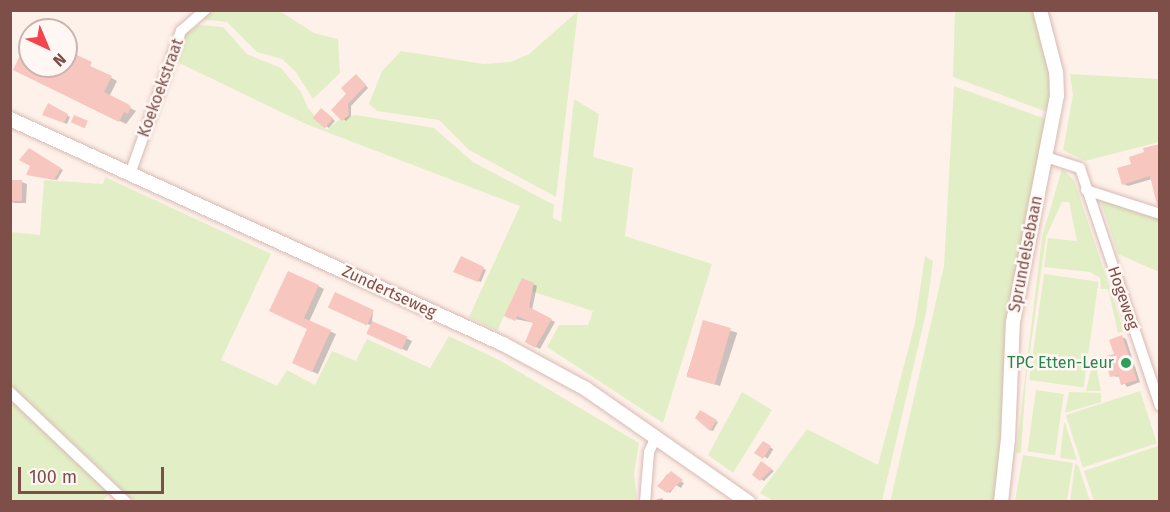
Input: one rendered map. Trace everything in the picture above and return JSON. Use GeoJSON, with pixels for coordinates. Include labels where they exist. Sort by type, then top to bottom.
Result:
{"type":"FeatureCollection","features":[{"type":"Feature","properties":{"kind":"street","name":"Koekoekstraat"},"geometry":{"type":"LineString","coordinates":[[130,174],[181,31],[205,10]]}},
{"type":"Feature","properties":{"kind":"street","name":"Sprundelsebaan"},"geometry":{"type":"LineString","coordinates":[[1001,501],[1008,439],[1013,322],[1057,96],[1056,72],[1040,10]]}},
{"type":"Feature","properties":{"kind":"street","name":"Zundertseweg"},"geometry":{"type":"LineString","coordinates":[[10,119],[503,344],[586,389],[748,501]]}},
{"type":"Feature","properties":{"kind":"street","name":"Hogeweg"},"geometry":{"type":"LineString","coordinates":[[1046,157],[1078,165],[1160,406]]}},
{"type":"Feature","properties":{"kind":"street"},"geometry":{"type":"LineString","coordinates":[[1086,190],[1160,214]]}},
{"type":"Feature","properties":{"kind":"street"},"geometry":{"type":"LineString","coordinates":[[10,392],[126,501]]}},
{"type":"Feature","properties":{"kind":"street"},"geometry":{"type":"LineString","coordinates":[[645,501],[649,452],[656,437]]}},
{"type":"Feature","properties":{"kind":"green space"},"geometry":{"type":"Polygon","coordinates":[[[209,11],[280,11],[314,33],[338,39],[340,73],[313,99],[295,71],[282,59],[257,52],[227,22],[199,19],[209,11]]]}},
{"type":"Feature","properties":{"kind":"green space"},"geometry":{"type":"Polygon","coordinates":[[[578,11],[556,197],[469,150],[439,120],[377,111],[369,104],[382,71],[401,51],[484,64],[511,62],[529,54],[578,11]]]}},
{"type":"Feature","properties":{"kind":"green space"},"geometry":{"type":"Polygon","coordinates":[[[955,11],[1037,11],[1052,71],[1050,113],[953,77],[955,11]]]}},
{"type":"Feature","properties":{"kind":"green space"},"geometry":{"type":"Polygon","coordinates":[[[199,25],[223,27],[247,54],[281,68],[301,92],[308,108],[327,130],[340,119],[356,115],[434,128],[473,162],[554,205],[553,218],[561,222],[574,99],[599,114],[593,157],[633,168],[625,236],[712,264],[663,423],[547,347],[559,325],[588,325],[593,311],[518,287],[497,331],[469,317],[520,206],[306,124],[175,61],[186,33],[199,25]]]}},
{"type":"Feature","properties":{"kind":"green space"},"geometry":{"type":"Polygon","coordinates":[[[1070,74],[1159,79],[1159,142],[1085,161],[1063,150],[1073,95],[1070,74]]]}},
{"type":"Feature","properties":{"kind":"green space"},"geometry":{"type":"Polygon","coordinates":[[[954,86],[1046,119],[996,501],[890,502],[944,266],[954,86]]]}},
{"type":"Feature","properties":{"kind":"green space"},"geometry":{"type":"Polygon","coordinates":[[[1062,169],[1074,180],[1124,331],[1118,333],[1108,289],[1101,289],[1100,278],[1090,272],[1044,267],[1048,238],[1077,241],[1069,202],[1062,202],[1046,237],[1026,380],[1021,453],[1016,453],[1042,237],[1062,169]]]}},
{"type":"Feature","properties":{"kind":"green space"},"geometry":{"type":"Polygon","coordinates":[[[105,177],[271,254],[221,360],[277,386],[287,370],[315,385],[332,351],[356,361],[367,339],[430,368],[449,336],[501,361],[639,443],[634,474],[637,501],[134,501],[11,385],[11,232],[40,235],[44,180],[103,184],[105,177]]]}},
{"type":"Feature","properties":{"kind":"green space"},"geometry":{"type":"Polygon","coordinates":[[[1100,199],[1159,218],[1159,272],[1118,254],[1100,199]]]}},
{"type":"Feature","properties":{"kind":"green space"},"geometry":{"type":"Polygon","coordinates":[[[925,256],[933,261],[926,313],[882,501],[773,501],[760,493],[807,429],[878,465],[915,323],[925,256]]]}},
{"type":"Feature","properties":{"kind":"green space"},"geometry":{"type":"Polygon","coordinates":[[[1044,274],[1098,282],[1084,388],[1029,380],[1044,274]]]}},
{"type":"Feature","properties":{"kind":"green space"},"geometry":{"type":"Polygon","coordinates":[[[1092,366],[1096,366],[1101,391],[1086,391],[1092,366]]]}},
{"type":"Feature","properties":{"kind":"green space"},"geometry":{"type":"Polygon","coordinates":[[[1036,390],[1064,394],[1055,455],[1027,451],[1036,390]]]}},
{"type":"Feature","properties":{"kind":"green space"},"geometry":{"type":"Polygon","coordinates":[[[1140,391],[1157,443],[1083,467],[1066,415],[1140,391]]]}},
{"type":"Feature","properties":{"kind":"green space"},"geometry":{"type":"Polygon","coordinates":[[[742,392],[772,410],[733,473],[708,455],[742,392]]]}},
{"type":"Feature","properties":{"kind":"green space"},"geometry":{"type":"Polygon","coordinates":[[[1069,392],[1101,393],[1101,402],[1065,413],[1069,392]]]}},
{"type":"Feature","properties":{"kind":"green space"},"geometry":{"type":"Polygon","coordinates":[[[10,399],[111,492],[102,501],[11,501],[10,399]]]}},
{"type":"Feature","properties":{"kind":"green space"},"geometry":{"type":"Polygon","coordinates":[[[1065,423],[1077,460],[1060,458],[1065,423]]]}},
{"type":"Feature","properties":{"kind":"green space"},"geometry":{"type":"Polygon","coordinates":[[[1158,446],[1159,501],[1094,501],[1084,471],[1158,446]]]}},
{"type":"Feature","properties":{"kind":"green space"},"geometry":{"type":"Polygon","coordinates":[[[1023,455],[1073,463],[1067,501],[1015,501],[1023,455]]]}},
{"type":"Feature","properties":{"kind":"green space"},"geometry":{"type":"Polygon","coordinates":[[[1075,464],[1078,465],[1090,501],[1070,501],[1075,464]]]}},
{"type":"Feature","properties":{"kind":"building"},"geometry":{"type":"Polygon","coordinates":[[[78,56],[92,62],[90,66],[112,76],[104,92],[131,107],[128,114],[124,112],[119,122],[29,78],[78,78],[78,56]]]}},
{"type":"Feature","properties":{"kind":"building"},"geometry":{"type":"Polygon","coordinates":[[[18,59],[18,72],[13,70],[18,59]]]}},
{"type":"Feature","properties":{"kind":"building"},"geometry":{"type":"Polygon","coordinates":[[[356,74],[366,85],[348,104],[349,115],[342,121],[331,110],[346,94],[341,88],[356,74]]]}},
{"type":"Feature","properties":{"kind":"building"},"geometry":{"type":"Polygon","coordinates":[[[48,103],[68,114],[64,123],[42,115],[48,103]]]}},
{"type":"Feature","properties":{"kind":"building"},"geometry":{"type":"Polygon","coordinates":[[[321,108],[333,118],[325,128],[313,118],[321,108]]]}},
{"type":"Feature","properties":{"kind":"building"},"geometry":{"type":"Polygon","coordinates":[[[74,115],[88,121],[85,128],[71,122],[74,115]]]}},
{"type":"Feature","properties":{"kind":"building"},"geometry":{"type":"Polygon","coordinates":[[[1160,144],[1160,205],[1157,205],[1150,176],[1122,185],[1117,168],[1131,164],[1129,157],[1144,152],[1143,148],[1160,144]]]}},
{"type":"Feature","properties":{"kind":"building"},"geometry":{"type":"Polygon","coordinates":[[[29,148],[61,168],[54,180],[26,175],[30,166],[19,160],[29,148]]]}},
{"type":"Feature","properties":{"kind":"building"},"geometry":{"type":"Polygon","coordinates":[[[10,180],[22,180],[22,201],[10,201],[10,180]]]}},
{"type":"Feature","properties":{"kind":"building"},"geometry":{"type":"Polygon","coordinates":[[[461,256],[484,267],[478,282],[453,272],[461,256]]]}},
{"type":"Feature","properties":{"kind":"building"},"geometry":{"type":"Polygon","coordinates":[[[288,271],[319,285],[304,318],[331,330],[312,372],[292,363],[307,329],[269,311],[288,271]]]}},
{"type":"Feature","properties":{"kind":"building"},"geometry":{"type":"Polygon","coordinates":[[[522,278],[534,283],[529,307],[552,319],[535,348],[525,342],[533,323],[517,316],[515,321],[504,316],[522,278]]]}},
{"type":"Feature","properties":{"kind":"building"},"geometry":{"type":"Polygon","coordinates":[[[335,292],[374,310],[367,326],[328,307],[335,292]]]}},
{"type":"Feature","properties":{"kind":"building"},"geometry":{"type":"Polygon","coordinates":[[[703,320],[731,328],[715,385],[687,377],[703,320]]]}},
{"type":"Feature","properties":{"kind":"building"},"geometry":{"type":"Polygon","coordinates":[[[372,321],[408,337],[402,350],[366,334],[372,321]]]}},
{"type":"Feature","properties":{"kind":"building"},"geometry":{"type":"Polygon","coordinates":[[[1122,335],[1137,380],[1121,385],[1118,375],[1110,377],[1104,357],[1114,354],[1109,340],[1122,335]]]}},
{"type":"Feature","properties":{"kind":"building"},"geometry":{"type":"Polygon","coordinates":[[[700,410],[717,420],[710,431],[695,418],[700,410]]]}},
{"type":"Feature","properties":{"kind":"building"},"geometry":{"type":"Polygon","coordinates":[[[763,441],[771,446],[763,459],[754,453],[763,441]]]}},
{"type":"Feature","properties":{"kind":"building"},"geometry":{"type":"Polygon","coordinates":[[[761,461],[772,469],[760,481],[752,475],[761,461]]]}},
{"type":"Feature","properties":{"kind":"building"},"geometry":{"type":"Polygon","coordinates":[[[671,471],[683,480],[667,493],[657,486],[671,471]]]}},
{"type":"Feature","properties":{"kind":"place","name":"TPC Etten-Leur"},"geometry":{"type":"Point","coordinates":[1126,363]}}]}
